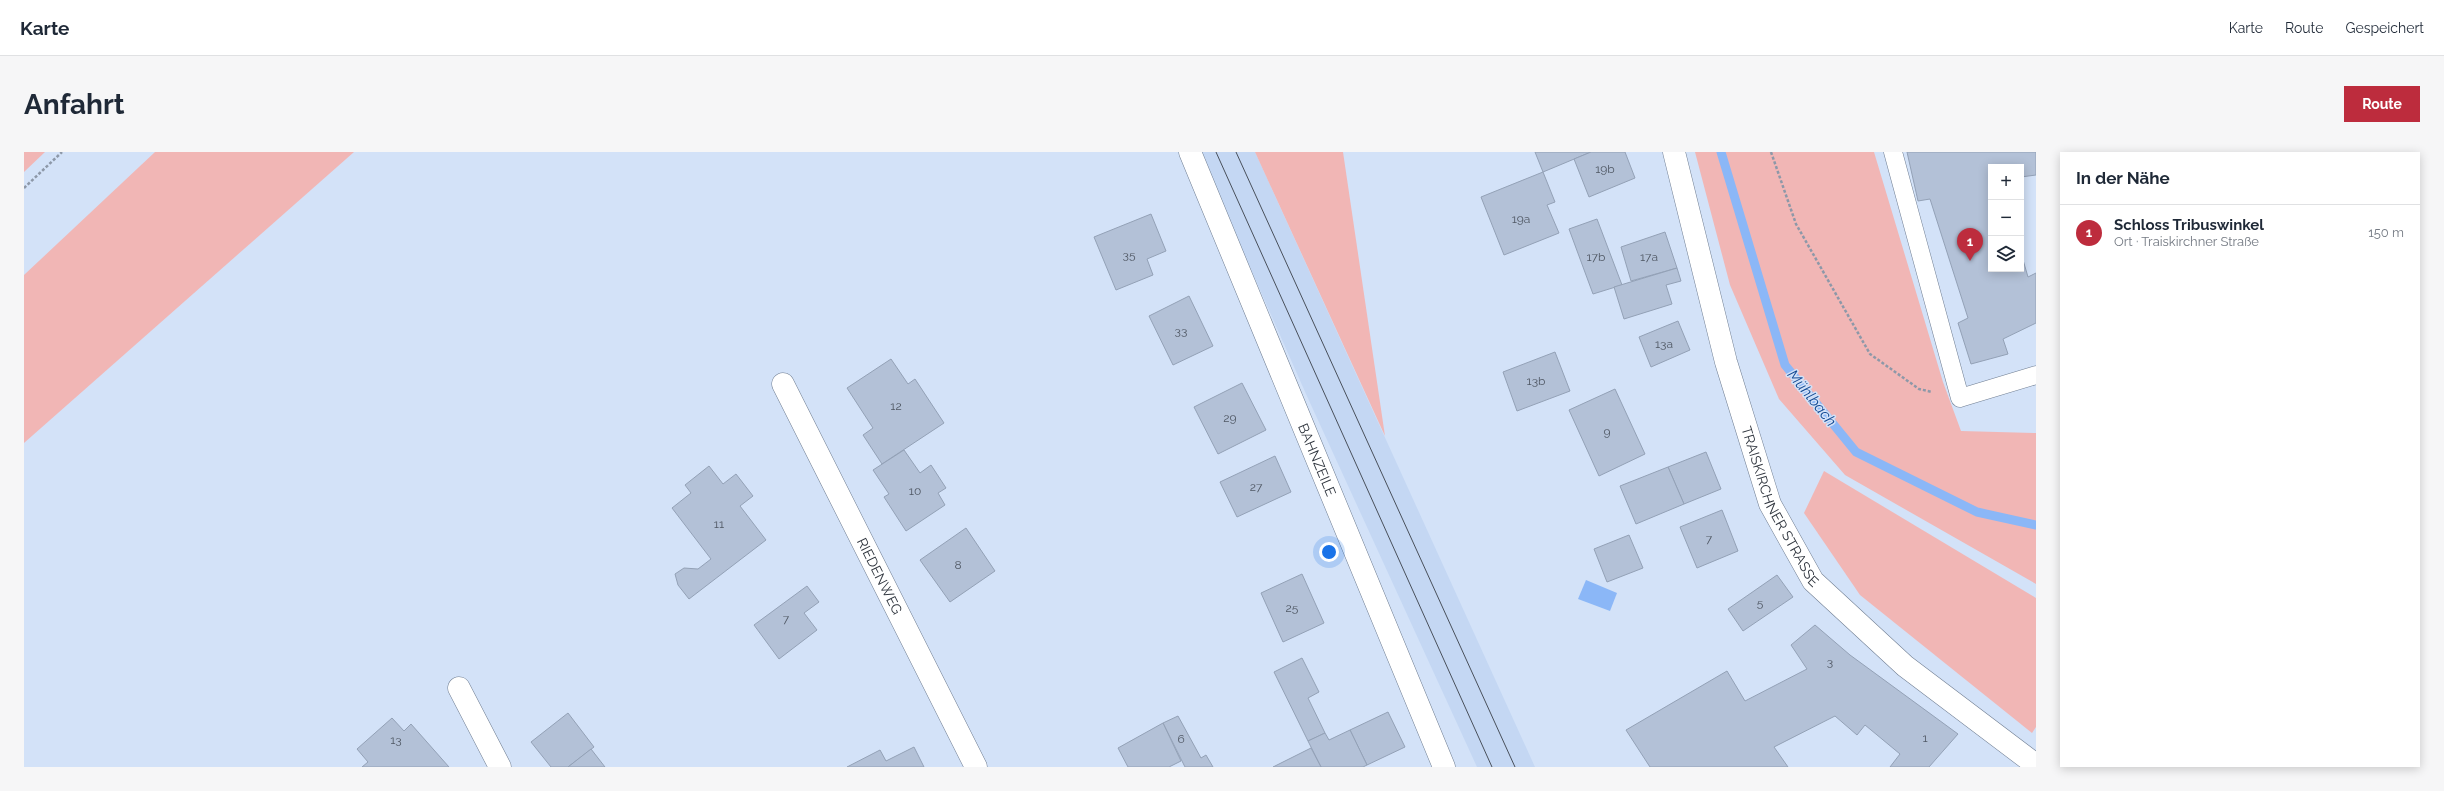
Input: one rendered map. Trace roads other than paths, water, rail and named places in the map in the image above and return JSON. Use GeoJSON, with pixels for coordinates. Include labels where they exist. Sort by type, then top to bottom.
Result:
{"type":"FeatureCollection","features":[{"type":"Feature","properties":{"kind":"street","name":"BAHNZEILE"},"geometry":{"type":"LineString","coordinates":[[1190,152],[1444,767]]}},
{"type":"Feature","properties":{"kind":"street","name":"TRAISKIRCHNER STRASSE"},"geometry":{"type":"LineString","coordinates":[[1674,152],[1726,362],[1770,504],[1813,581],[1905,666],[2036,765]]}},
{"type":"Feature","properties":{"kind":"street","name":"RIEDENWEG"},"geometry":{"type":"LineString","coordinates":[[783,384],[976,767]]}},
{"type":"Feature","properties":{"kind":"street"},"geometry":{"type":"LineString","coordinates":[[459,688],[500,767]]}},
{"type":"Feature","properties":{"kind":"lane"},"geometry":{"type":"LineString","coordinates":[[1893,152],[1960,398],[2036,376]]}},
{"type":"Feature","properties":{"kind":"water"},"geometry":{"type":"Polygon","coordinates":[[[1586,580],[1617,593],[1610,611],[1578,599],[1586,580]]]}},
{"type":"Feature","properties":{"kind":"waterway","name":"Mühlbach"},"geometry":{"type":"LineString","coordinates":[[1721,152],[1785,365],[1856,452],[1977,512],[2036,525]]}},
{"type":"Feature","properties":{"kind":"tram line"},"geometry":{"type":"LineString","coordinates":[[1216,152],[1492,767]]}},
{"type":"Feature","properties":{"kind":"tram line"},"geometry":{"type":"LineString","coordinates":[[1236,152],[1515,767]]}},
{"type":"Feature","properties":{"kind":"place","name":"Schloss Tribuswinkel"},"geometry":{"type":"Point","coordinates":[1970,261]}}]}
